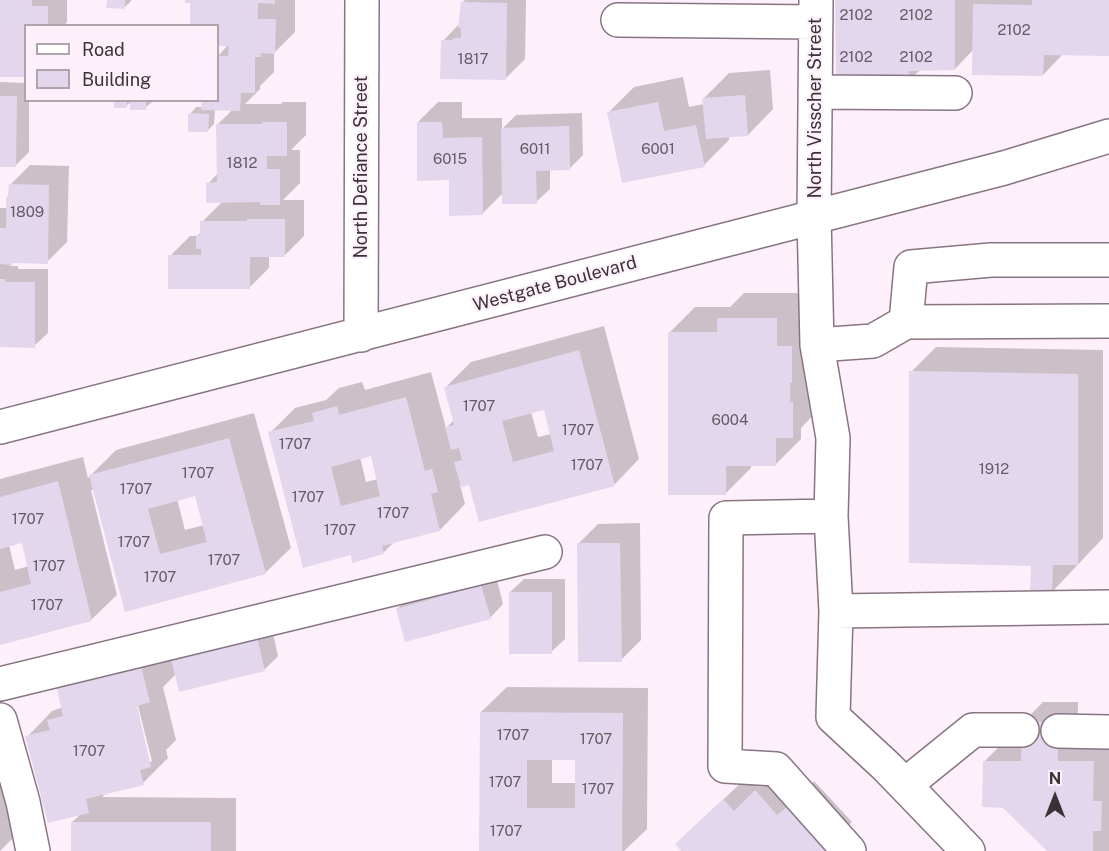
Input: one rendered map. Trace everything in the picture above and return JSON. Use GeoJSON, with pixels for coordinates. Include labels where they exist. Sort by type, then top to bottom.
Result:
{"type":"FeatureCollection","features":[{"type":"Feature","properties":{"kind":"street","name":"North Defiance Street"},"geometry":{"type":"LineString","coordinates":[[361,334],[362,0]]}},
{"type":"Feature","properties":{"kind":"street"},"geometry":{"type":"LineString","coordinates":[[618,20],[816,11]]}},
{"type":"Feature","properties":{"kind":"street","name":"North Visscher Street"},"geometry":{"type":"LineString","coordinates":[[816,11],[814,217],[817,345],[833,438],[831,516],[837,611],[833,717],[905,785],[968,851]]}},
{"type":"Feature","properties":{"kind":"street"},"geometry":{"type":"LineString","coordinates":[[815,92],[955,93]]}},
{"type":"Feature","properties":{"kind":"street","name":"Westgate Boulevard"},"geometry":{"type":"LineString","coordinates":[[0,427],[1004,168],[1109,136]]}},
{"type":"Feature","properties":{"kind":"street"},"geometry":{"type":"LineString","coordinates":[[906,322],[911,267],[991,260],[1109,260]]}},
{"type":"Feature","properties":{"kind":"street"},"geometry":{"type":"LineString","coordinates":[[817,345],[873,341],[906,322],[1109,321]]}},
{"type":"Feature","properties":{"kind":"street"},"geometry":{"type":"LineString","coordinates":[[831,516],[726,518],[725,766],[776,769],[849,851]]}},
{"type":"Feature","properties":{"kind":"street"},"geometry":{"type":"LineString","coordinates":[[0,684],[545,552]]}},
{"type":"Feature","properties":{"kind":"street"},"geometry":{"type":"LineString","coordinates":[[837,611],[1109,607]]}},
{"type":"Feature","properties":{"kind":"street"},"geometry":{"type":"LineString","coordinates":[[0,720],[23,802],[33,851]]}},
{"type":"Feature","properties":{"kind":"street"},"geometry":{"type":"LineString","coordinates":[[905,785],[973,730],[1022,730]]}},
{"type":"Feature","properties":{"kind":"street"},"geometry":{"type":"LineString","coordinates":[[1058,731],[1109,732]]}},
{"type":"Feature","properties":{"kind":"building"},"geometry":{"type":"Polygon","coordinates":[[[0,0],[32,0],[32,6],[48,6],[48,24],[24,24],[24,77],[0,77],[0,0]]]}},
{"type":"Feature","properties":{"kind":"building"},"geometry":{"type":"Polygon","coordinates":[[[107,0],[125,0],[125,9],[106,8],[107,0]]]}},
{"type":"Feature","properties":{"kind":"building"},"geometry":{"type":"Polygon","coordinates":[[[185,0],[275,0],[275,4],[258,3],[258,19],[276,19],[275,54],[261,53],[261,57],[255,57],[255,93],[241,93],[240,111],[201,110],[202,102],[219,102],[219,56],[228,56],[229,46],[219,46],[219,24],[190,24],[190,3],[185,3],[185,0]]]}},
{"type":"Feature","properties":{"kind":"building"},"geometry":{"type":"Polygon","coordinates":[[[835,0],[955,0],[955,70],[909,71],[909,82],[836,82],[835,0]]]}},
{"type":"Feature","properties":{"kind":"building"},"geometry":{"type":"Polygon","coordinates":[[[1032,0],[1109,0],[1109,56],[1044,55],[1043,76],[972,75],[973,4],[1032,5],[1032,0]]]}},
{"type":"Feature","properties":{"kind":"building"},"geometry":{"type":"Polygon","coordinates":[[[461,2],[507,3],[506,80],[440,79],[441,40],[461,38],[461,28],[458,28],[461,2]]]}},
{"type":"Feature","properties":{"kind":"building"},"geometry":{"type":"Polygon","coordinates":[[[745,95],[748,136],[706,139],[702,98],[745,95]]]}},
{"type":"Feature","properties":{"kind":"building"},"geometry":{"type":"Polygon","coordinates":[[[0,96],[17,96],[16,167],[0,167],[0,96]]]}},
{"type":"Feature","properties":{"kind":"building"},"geometry":{"type":"Polygon","coordinates":[[[114,102],[127,102],[127,108],[114,108],[114,102]]]}},
{"type":"Feature","properties":{"kind":"building"},"geometry":{"type":"Polygon","coordinates":[[[130,102],[146,102],[146,110],[130,110],[130,102]]]}},
{"type":"Feature","properties":{"kind":"building"},"geometry":{"type":"Polygon","coordinates":[[[658,102],[664,131],[696,125],[705,167],[622,183],[607,112],[658,102]]]}},
{"type":"Feature","properties":{"kind":"building"},"geometry":{"type":"Polygon","coordinates":[[[188,113],[209,114],[208,132],[188,132],[188,113]]]}},
{"type":"Feature","properties":{"kind":"building"},"geometry":{"type":"Polygon","coordinates":[[[262,122],[287,122],[287,156],[267,156],[267,169],[280,169],[280,205],[260,205],[260,202],[206,203],[206,183],[217,182],[216,124],[262,124],[262,122]]]}},
{"type":"Feature","properties":{"kind":"building"},"geometry":{"type":"Polygon","coordinates":[[[417,122],[442,122],[443,138],[482,137],[483,215],[449,216],[449,180],[417,181],[417,122]]]}},
{"type":"Feature","properties":{"kind":"building"},"geometry":{"type":"Polygon","coordinates":[[[569,126],[570,170],[536,171],[537,204],[502,204],[501,128],[569,126]]]}},
{"type":"Feature","properties":{"kind":"building"},"geometry":{"type":"Polygon","coordinates":[[[9,184],[49,185],[48,264],[0,264],[0,228],[6,228],[6,197],[8,197],[9,184]]]}},
{"type":"Feature","properties":{"kind":"building"},"geometry":{"type":"Polygon","coordinates":[[[247,219],[285,219],[285,257],[250,257],[250,289],[168,289],[168,255],[201,255],[201,249],[196,249],[196,235],[200,235],[200,221],[247,221],[247,219]]]}},
{"type":"Feature","properties":{"kind":"building"},"geometry":{"type":"Polygon","coordinates":[[[0,279],[5,279],[5,282],[35,282],[35,348],[0,347],[0,279]]]}},
{"type":"Feature","properties":{"kind":"building"},"geometry":{"type":"Polygon","coordinates":[[[717,318],[777,318],[777,346],[792,346],[790,402],[793,402],[793,438],[776,438],[776,466],[726,466],[726,495],[668,495],[668,332],[717,332],[717,318]]]}},
{"type":"Feature","properties":{"kind":"building"},"geometry":{"type":"Polygon","coordinates":[[[579,350],[615,486],[479,522],[469,485],[461,487],[454,462],[462,460],[459,448],[451,450],[445,427],[454,425],[444,387],[579,350]],[[544,410],[502,421],[513,462],[554,451],[544,410]]]}},
{"type":"Feature","properties":{"kind":"building"},"geometry":{"type":"Polygon","coordinates":[[[909,371],[1078,374],[1078,565],[1053,565],[1052,593],[1030,593],[1031,566],[909,563],[909,371]]]}},
{"type":"Feature","properties":{"kind":"building"},"geometry":{"type":"Polygon","coordinates":[[[406,397],[425,471],[432,469],[438,492],[431,494],[440,531],[382,546],[384,554],[352,563],[351,555],[303,568],[268,432],[314,421],[312,413],[337,406],[339,415],[406,397]],[[371,456],[331,467],[341,506],[380,496],[371,456]]]}},
{"type":"Feature","properties":{"kind":"building"},"geometry":{"type":"Polygon","coordinates":[[[229,438],[266,574],[125,612],[89,475],[229,438]],[[195,496],[148,509],[160,554],[207,542],[195,496]]]}},
{"type":"Feature","properties":{"kind":"building"},"geometry":{"type":"Polygon","coordinates":[[[58,481],[92,621],[0,645],[0,592],[31,584],[22,543],[0,549],[0,497],[58,481]]]}},
{"type":"Feature","properties":{"kind":"building"},"geometry":{"type":"Polygon","coordinates":[[[577,543],[620,543],[622,662],[578,662],[577,543]]]}},
{"type":"Feature","properties":{"kind":"building"},"geometry":{"type":"Polygon","coordinates":[[[481,585],[491,619],[405,642],[396,609],[481,585]]]}},
{"type":"Feature","properties":{"kind":"building"},"geometry":{"type":"Polygon","coordinates":[[[509,592],[552,592],[552,654],[509,654],[509,592]]]}},
{"type":"Feature","properties":{"kind":"building"},"geometry":{"type":"Polygon","coordinates":[[[256,633],[265,671],[179,692],[170,654],[256,633]]]}},
{"type":"Feature","properties":{"kind":"building"},"geometry":{"type":"Polygon","coordinates":[[[140,662],[150,702],[137,706],[151,767],[140,770],[144,785],[86,799],[89,813],[48,823],[25,736],[50,730],[47,720],[63,716],[56,685],[140,662]]]}},
{"type":"Feature","properties":{"kind":"building"},"geometry":{"type":"Polygon","coordinates":[[[480,712],[623,713],[622,851],[479,851],[480,712]],[[527,760],[527,808],[575,808],[575,760],[527,760]]]}},
{"type":"Feature","properties":{"kind":"building"},"geometry":{"type":"Polygon","coordinates":[[[1022,721],[1058,722],[1058,761],[1094,761],[1093,801],[1102,801],[1101,831],[1093,831],[1093,851],[1047,851],[1003,808],[982,807],[983,761],[1021,761],[1022,721]]]}},
{"type":"Feature","properties":{"kind":"building"},"geometry":{"type":"Polygon","coordinates":[[[755,790],[777,815],[788,806],[828,848],[825,851],[681,851],[675,844],[723,799],[734,811],[755,790]]]}},
{"type":"Feature","properties":{"kind":"building"},"geometry":{"type":"Polygon","coordinates":[[[71,822],[211,822],[211,851],[71,851],[71,822]]]}}]}
